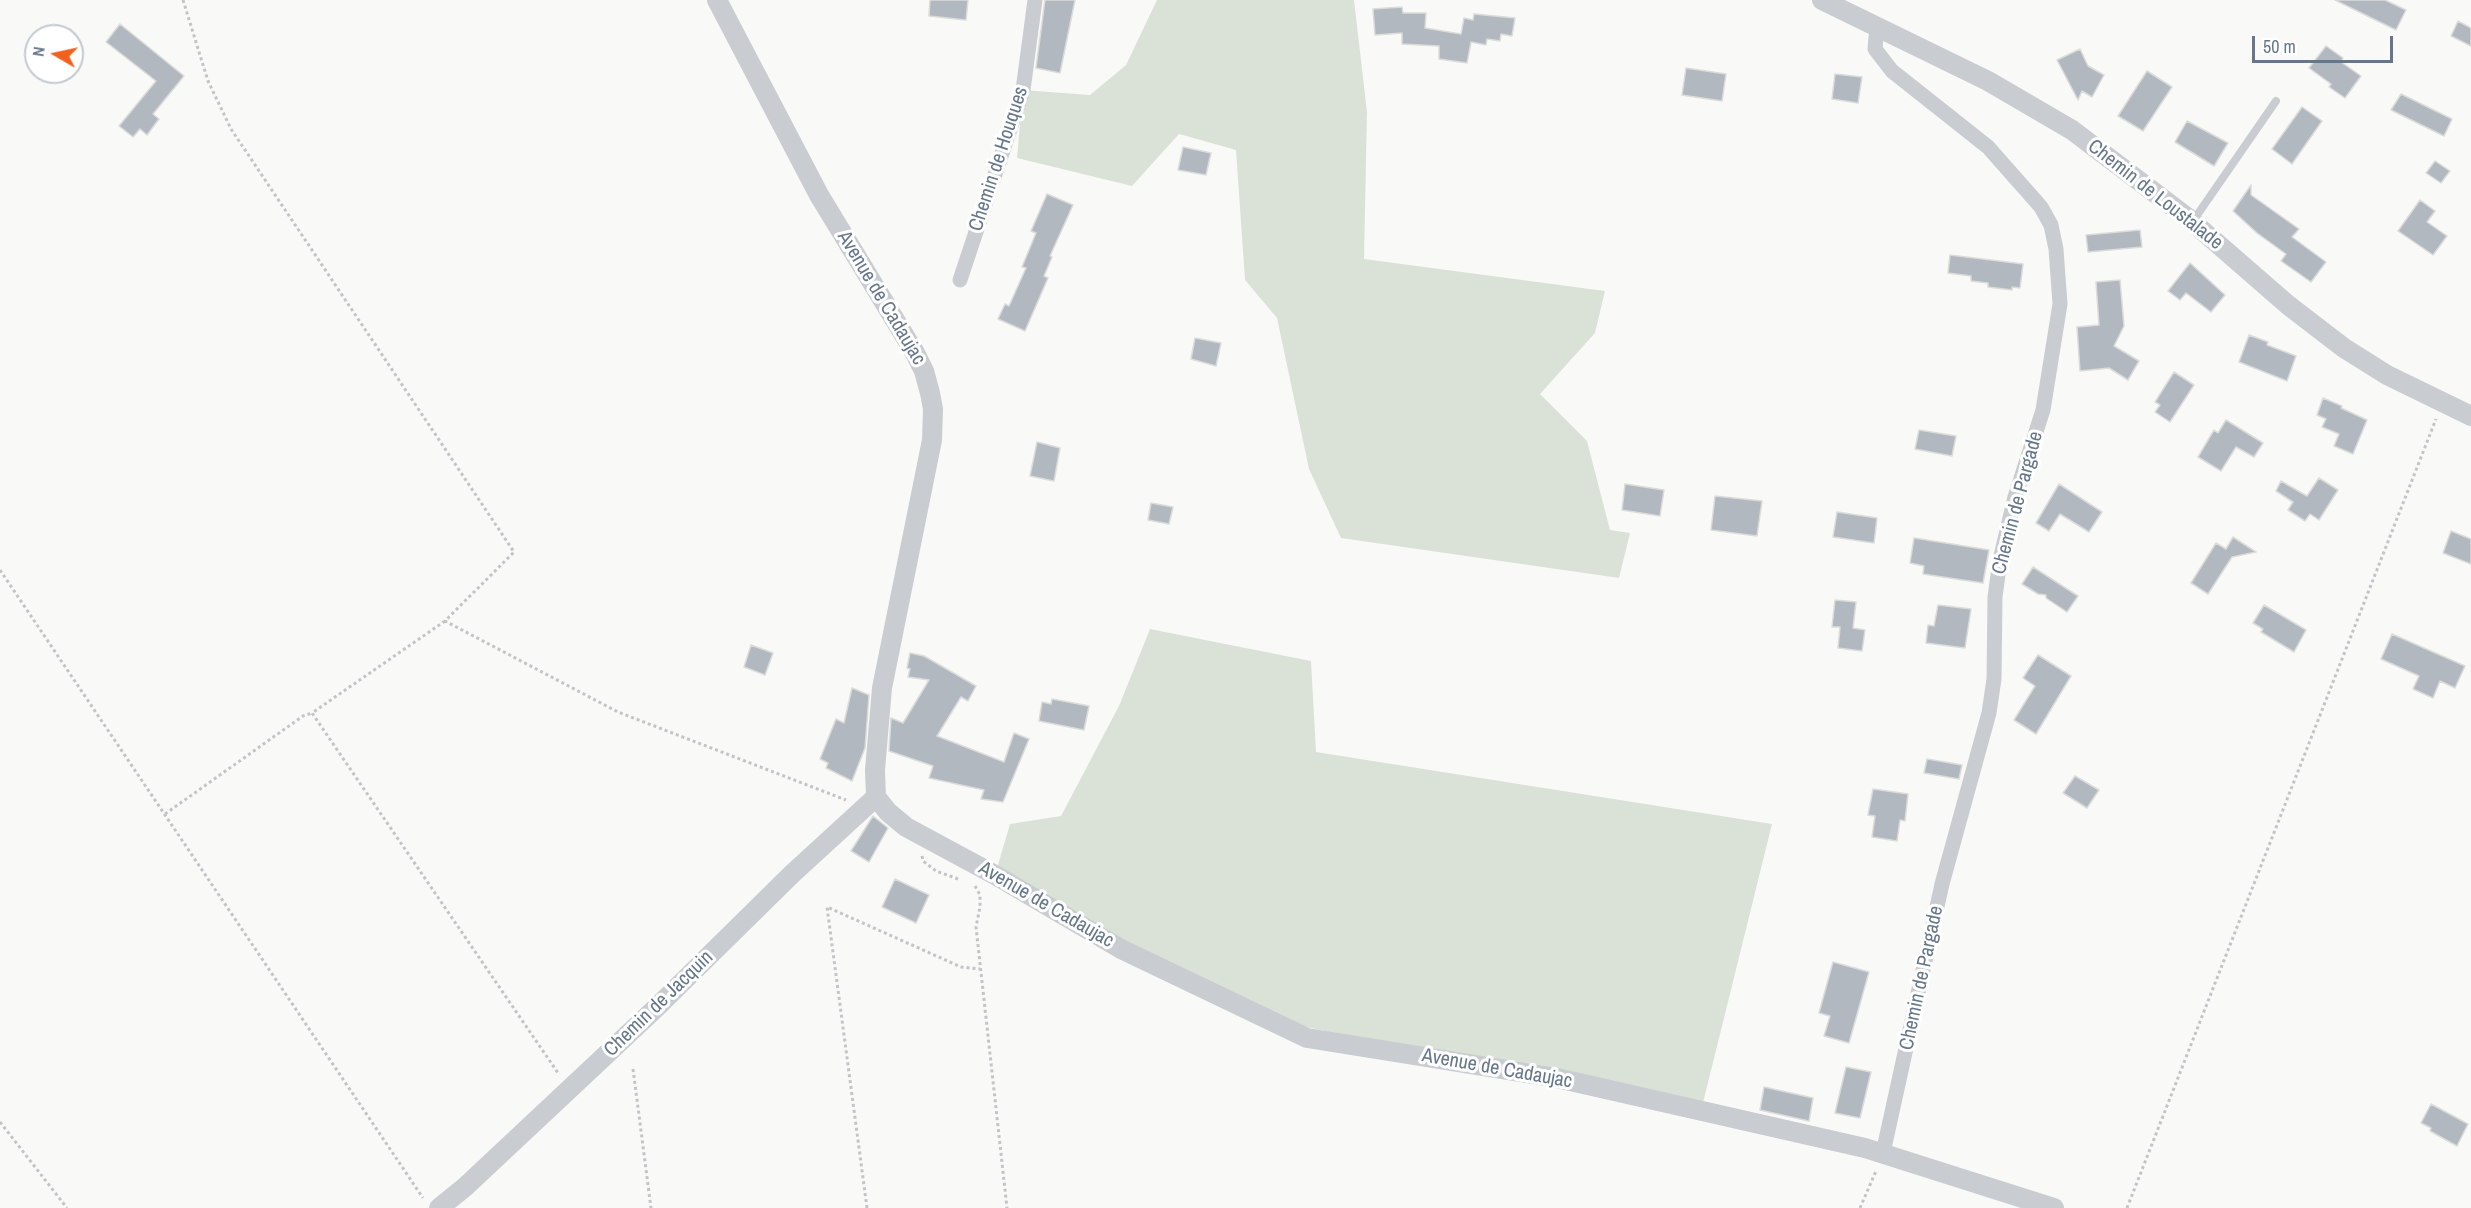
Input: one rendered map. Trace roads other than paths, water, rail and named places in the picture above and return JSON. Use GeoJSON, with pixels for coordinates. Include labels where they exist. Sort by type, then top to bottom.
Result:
{"type":"FeatureCollection","features":[{"type":"Feature","properties":{"kind":"street","name":"Avenue de Cadaujac"},"geometry":{"type":"LineString","coordinates":[[717,0],[819,195],[915,353],[924,371],[930,393],[933,417],[932,440],[882,688],[873,799],[918,834],[995,875],[1121,949],[1307,1038],[1557,1078],[1883,1153],[2054,1208]]}},
{"type":"Feature","properties":{"kind":"street","name":"Chemin de Houques"},"geometry":{"type":"LineString","coordinates":[[960,280],[1023,90],[1035,0]]}},
{"type":"Feature","properties":{"kind":"street","name":"Chemin de Loustalade"},"geometry":{"type":"LineString","coordinates":[[1822,0],[1988,81],[2072,130],[2192,222],[2288,305],[2344,348],[2387,375],[2471,416]]}},
{"type":"Feature","properties":{"kind":"street","name":"Chemin de Pargade"},"geometry":{"type":"LineString","coordinates":[[1880,28],[1876,37],[1875,49],[1892,71],[1988,147],[2041,207],[2051,225],[2056,249],[2060,304],[2043,410],[2015,497],[2000,560],[1995,597],[1994,678],[1989,713],[1942,884],[1883,1153]]}},
{"type":"Feature","properties":{"kind":"street","name":"Chemin de Jacquin"},"geometry":{"type":"LineString","coordinates":[[432,1205],[465,1187],[657,1007],[792,874],[873,799]]}},
{"type":"Feature","properties":{"kind":"lane"},"geometry":{"type":"LineString","coordinates":[[2192,222],[2276,101]]}}]}
